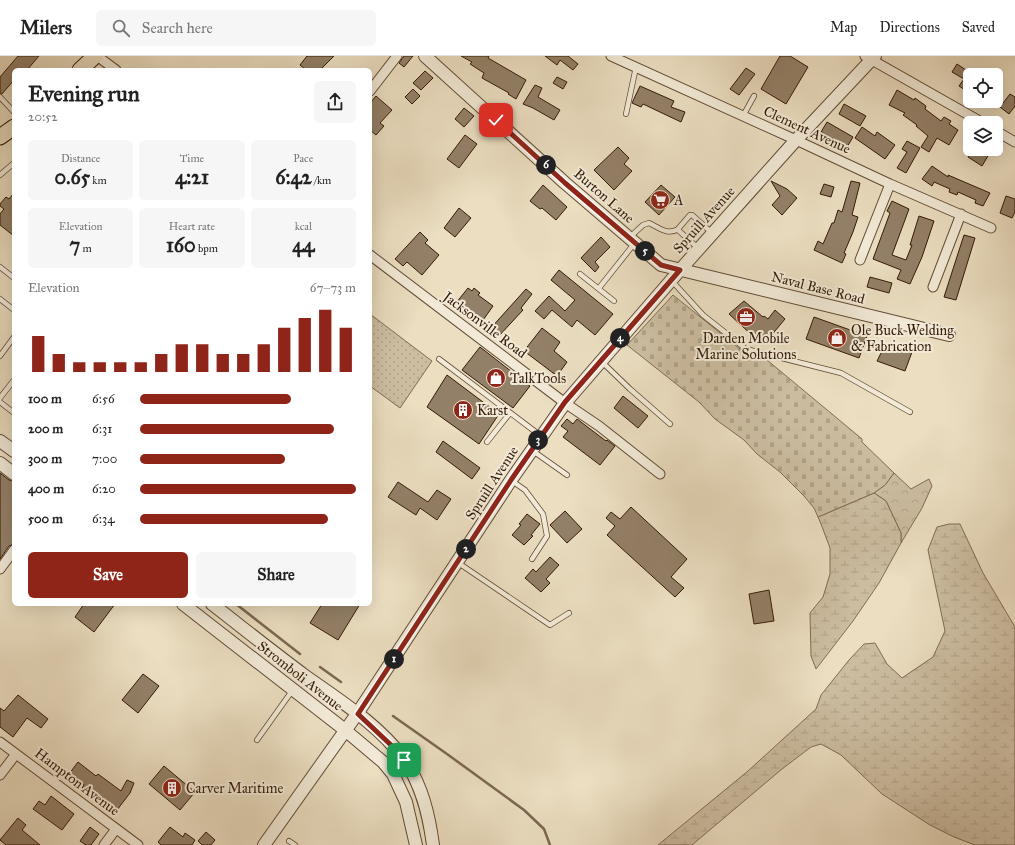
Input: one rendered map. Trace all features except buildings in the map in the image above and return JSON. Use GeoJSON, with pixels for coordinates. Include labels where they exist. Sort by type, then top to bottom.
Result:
{"type":"FeatureCollection","features":[{"type":"Feature","properties":{"kind":"main road"},"geometry":{"type":"LineString","coordinates":[[82,68],[96,56]]}},
{"type":"Feature","properties":{"kind":"main road"},"geometry":{"type":"LineString","coordinates":[[0,137],[12,128]]}},
{"type":"Feature","properties":{"kind":"street"},"geometry":{"type":"LineString","coordinates":[[96,56],[113,68]]}},
{"type":"Feature","properties":{"kind":"street"},"geometry":{"type":"LineString","coordinates":[[372,88],[397,56]]}},
{"type":"Feature","properties":{"kind":"street","name":"Burton Lane"},"geometry":{"type":"LineString","coordinates":[[425,56],[565,183],[661,265],[680,270]]}},
{"type":"Feature","properties":{"kind":"street","name":"Clement Avenue"},"geometry":{"type":"LineString","coordinates":[[611,56],[890,184],[992,228]]}},
{"type":"Feature","properties":{"kind":"street"},"geometry":{"type":"LineString","coordinates":[[870,57],[971,116]]}},
{"type":"Feature","properties":{"kind":"street","name":"Spruill Avenue"},"geometry":{"type":"LineString","coordinates":[[264,845],[345,730],[358,714],[511,480],[565,402],[712,233],[870,57]]}},
{"type":"Feature","properties":{"kind":"street"},"geometry":{"type":"LineString","coordinates":[[1003,135],[1015,142]]}},
{"type":"Feature","properties":{"kind":"street"},"geometry":{"type":"LineString","coordinates":[[860,260],[890,184]]}},
{"type":"Feature","properties":{"kind":"street"},"geometry":{"type":"LineString","coordinates":[[933,287],[961,214]]}},
{"type":"Feature","properties":{"kind":"street","name":"Jacksonville Road"},"geometry":{"type":"LineString","coordinates":[[372,257],[599,426],[660,474]]}},
{"type":"Feature","properties":{"kind":"street","name":"Naval Base Road"},"geometry":{"type":"LineString","coordinates":[[680,270],[949,335]]}},
{"type":"Feature","properties":{"kind":"street"},"geometry":{"type":"LineString","coordinates":[[0,441],[12,450]]}},
{"type":"Feature","properties":{"kind":"street"},"geometry":{"type":"LineString","coordinates":[[0,463],[12,472]]}},
{"type":"Feature","properties":{"kind":"street"},"geometry":{"type":"LineString","coordinates":[[0,569],[12,553]]}},
{"type":"Feature","properties":{"kind":"street","name":"Stromboli Avenue"},"geometry":{"type":"LineString","coordinates":[[185,606],[380,758],[393,774],[406,802],[416,845]]}},
{"type":"Feature","properties":{"kind":"street","name":"Stromboli Avenue"},"geometry":{"type":"LineString","coordinates":[[215,606],[358,714],[392,746],[404,760],[423,797],[428,814],[433,845]]}},
{"type":"Feature","properties":{"kind":"street","name":"Hampton Avenue"},"geometry":{"type":"LineString","coordinates":[[0,742],[138,845]]}},
{"type":"Feature","properties":{"kind":"street"},"geometry":{"type":"LineString","coordinates":[[0,775],[16,754]]}},
{"type":"Feature","properties":{"kind":"street"},"geometry":{"type":"LineString","coordinates":[[104,845],[116,829]]}},
{"type":"Feature","properties":{"kind":"lane"},"geometry":{"type":"LineString","coordinates":[[626,114],[636,68]]}},
{"type":"Feature","properties":{"kind":"lane"},"geometry":{"type":"LineString","coordinates":[[743,116],[754,96]]}},
{"type":"Feature","properties":{"kind":"lane"},"geometry":{"type":"LineString","coordinates":[[0,97],[12,110]]}},
{"type":"Feature","properties":{"kind":"lane"},"geometry":{"type":"LineString","coordinates":[[0,175],[12,165]]}},
{"type":"Feature","properties":{"kind":"lane"},"geometry":{"type":"LineString","coordinates":[[599,288],[643,225],[649,223],[667,232],[673,232],[692,215],[712,233]]}},
{"type":"Feature","properties":{"kind":"lane"},"geometry":{"type":"LineString","coordinates":[[678,228],[698,249]]}},
{"type":"Feature","properties":{"kind":"lane"},"geometry":{"type":"LineString","coordinates":[[0,267],[12,276]]}},
{"type":"Feature","properties":{"kind":"lane"},"geometry":{"type":"LineString","coordinates":[[580,274],[614,301]]}},
{"type":"Feature","properties":{"kind":"lane"},"geometry":{"type":"LineString","coordinates":[[671,280],[703,315],[746,349],[841,373],[910,412]]}},
{"type":"Feature","properties":{"kind":"lane"},"geometry":{"type":"LineString","coordinates":[[0,299],[12,308]]}},
{"type":"Feature","properties":{"kind":"lane"},"geometry":{"type":"LineString","coordinates":[[0,356],[12,340]]}},
{"type":"Feature","properties":{"kind":"lane"},"geometry":{"type":"LineString","coordinates":[[439,359],[541,436]]}},
{"type":"Feature","properties":{"kind":"lane"},"geometry":{"type":"LineString","coordinates":[[601,361],[670,424]]}},
{"type":"Feature","properties":{"kind":"lane"},"geometry":{"type":"LineString","coordinates":[[0,398],[12,383]]}},
{"type":"Feature","properties":{"kind":"lane"},"geometry":{"type":"LineString","coordinates":[[0,402],[12,411]]}},
{"type":"Feature","properties":{"kind":"lane"},"geometry":{"type":"LineString","coordinates":[[487,442],[510,412]]}},
{"type":"Feature","properties":{"kind":"lane"},"geometry":{"type":"LineString","coordinates":[[531,450],[567,475]]}},
{"type":"Feature","properties":{"kind":"lane"},"geometry":{"type":"LineString","coordinates":[[511,480],[525,490],[543,514],[547,536],[532,559]]}},
{"type":"Feature","properties":{"kind":"lane"},"geometry":{"type":"LineString","coordinates":[[457,562],[550,625],[569,613]]}},
{"type":"Feature","properties":{"kind":"lane"},"geometry":{"type":"LineString","coordinates":[[257,740],[293,689]]}},
{"type":"Feature","properties":{"kind":"lane"},"geometry":{"type":"LineString","coordinates":[[289,841],[295,845]]}},
{"type":"Feature","properties":{"kind":"green space"},"geometry":{"type":"Polygon","coordinates":[[[673,295],[745,353],[761,355],[862,439],[862,442],[894,473],[885,485],[874,493],[818,517],[814,508],[804,496],[780,472],[757,454],[744,440],[715,419],[699,402],[627,345],[673,295]]]}},
{"type":"Feature","properties":{"kind":"green space"},"geometry":{"type":"Polygon","coordinates":[[[372,316],[432,361],[400,408],[372,387],[372,316]]]}},
{"type":"Feature","properties":{"kind":"green space"},"geometry":{"type":"Polygon","coordinates":[[[894,473],[911,489],[929,479],[932,486],[922,508],[901,543],[901,533],[886,501],[874,493],[885,485],[894,473]]]}},
{"type":"Feature","properties":{"kind":"green space"},"geometry":{"type":"Polygon","coordinates":[[[874,493],[886,501],[901,533],[901,543],[879,583],[853,621],[816,669],[811,656],[810,613],[823,597],[830,574],[830,548],[818,517],[874,493]]]}},
{"type":"Feature","properties":{"kind":"green space"},"geometry":{"type":"Polygon","coordinates":[[[949,524],[960,524],[983,573],[1015,627],[1015,845],[975,845],[954,837],[930,825],[882,794],[841,755],[821,744],[811,747],[782,769],[692,845],[658,845],[748,771],[816,709],[821,695],[864,644],[875,643],[887,664],[902,678],[933,657],[945,631],[928,550],[937,527],[949,524]]]}},
{"type":"Feature","properties":{"kind":"waterway"},"geometry":{"type":"LineString","coordinates":[[239,606],[300,654]]}},
{"type":"Feature","properties":{"kind":"waterway"},"geometry":{"type":"LineString","coordinates":[[320,667],[341,682]]}},
{"type":"Feature","properties":{"kind":"waterway"},"geometry":{"type":"LineString","coordinates":[[393,716],[524,810],[544,829],[550,845]]}},
{"type":"Feature","properties":{"kind":"place","name":"A"},"geometry":{"type":"Point","coordinates":[660,200]}},
{"type":"Feature","properties":{"kind":"place","name":"Darden Mobile Marine Solutions"},"geometry":{"type":"Point","coordinates":[746,317]}},
{"type":"Feature","properties":{"kind":"place","name":"Ole Buck Welding & Fabrication"},"geometry":{"type":"Point","coordinates":[837,338]}},
{"type":"Feature","properties":{"kind":"place","name":"TalkTools"},"geometry":{"type":"Point","coordinates":[496,378]}},
{"type":"Feature","properties":{"kind":"place","name":"Karst"},"geometry":{"type":"Point","coordinates":[463,410]}},
{"type":"Feature","properties":{"kind":"place","name":"Carver Maritime"},"geometry":{"type":"Point","coordinates":[172,788]}},
{"type":"Feature","properties":{"kind":"route"},"geometry":{"type":"LineString","coordinates":[[404,760],[392,746],[358,714],[511,480],[565,402],[680,270],[661,265],[565,183],[496,120]]}}]}
